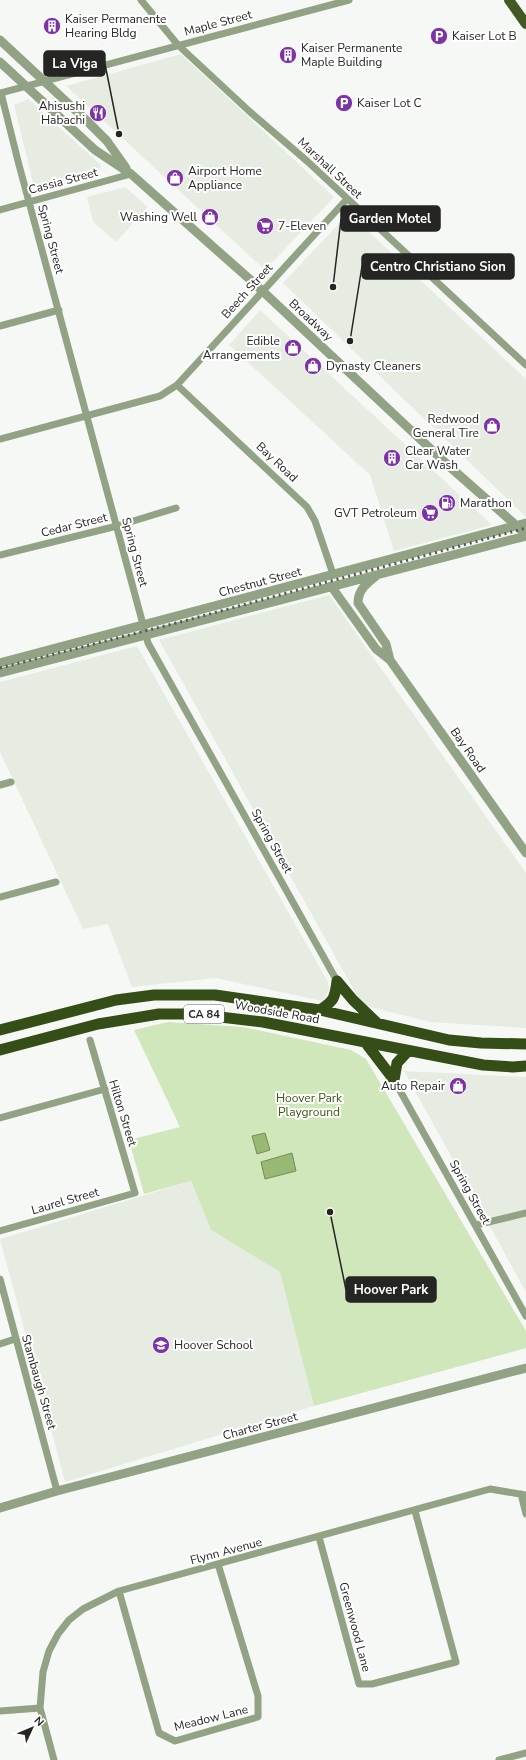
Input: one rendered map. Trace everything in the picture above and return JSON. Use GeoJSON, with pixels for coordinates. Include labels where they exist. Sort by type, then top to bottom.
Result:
{"type":"FeatureCollection","features":[{"type":"Feature","properties":{"kind":"highway"},"geometry":{"type":"LineString","coordinates":[[320,1010],[329,1004],[336,996],[337,981]]}},
{"type":"Feature","properties":{"kind":"highway"},"geometry":{"type":"LineString","coordinates":[[337,981],[353,1000],[379,1025]]}},
{"type":"Feature","properties":{"kind":"highway","name":"Woodside Road"},"geometry":{"type":"LineString","coordinates":[[0,1030],[116,1000],[154,995],[215,995],[320,1010],[379,1025],[449,1040],[481,1043],[526,1044]]}},
{"type":"Feature","properties":{"kind":"highway","name":"Woodside Road"},"geometry":{"type":"LineString","coordinates":[[0,1050],[98,1024],[159,1014],[188,1014],[229,1017],[256,1021],[483,1065],[513,1067],[526,1066]]}},
{"type":"Feature","properties":{"kind":"highway"},"geometry":{"type":"LineString","coordinates":[[365,1042],[394,1080]]}},
{"type":"Feature","properties":{"kind":"highway"},"geometry":{"type":"LineString","coordinates":[[394,1080],[397,1062],[408,1051]]}},
{"type":"Feature","properties":{"kind":"main road"},"geometry":{"type":"LineString","coordinates":[[509,0],[526,24]]}},
{"type":"Feature","properties":{"kind":"street","name":"Marshall Street"},"geometry":{"type":"LineString","coordinates":[[141,0],[178,45],[249,111],[308,161],[526,365]]}},
{"type":"Feature","properties":{"kind":"street","name":"Maple Street"},"geometry":{"type":"LineString","coordinates":[[1,93],[349,0]]}},
{"type":"Feature","properties":{"kind":"street","name":"Broadway"},"geometry":{"type":"LineString","coordinates":[[1,42],[45,81],[107,142],[131,174]]}},
{"type":"Feature","properties":{"kind":"street","name":"Broadway"},"geometry":{"type":"LineString","coordinates":[[0,62],[95,150],[131,174],[262,291],[450,467],[526,535]]}},
{"type":"Feature","properties":{"kind":"street","name":"Spring Street"},"geometry":{"type":"LineString","coordinates":[[1,93],[148,642],[337,981]]}},
{"type":"Feature","properties":{"kind":"street","name":"Cassia Street"},"geometry":{"type":"LineString","coordinates":[[0,210],[131,174]]}},
{"type":"Feature","properties":{"kind":"street","name":"Beech Street"},"geometry":{"type":"LineString","coordinates":[[0,439],[160,396],[178,385],[347,199]]}},
{"type":"Feature","properties":{"kind":"street"},"geometry":{"type":"LineString","coordinates":[[0,326],[59,310]]}},
{"type":"Feature","properties":{"kind":"street","name":"Bay Road"},"geometry":{"type":"LineString","coordinates":[[178,385],[307,507],[315,521],[333,574]]}},
{"type":"Feature","properties":{"kind":"street","name":"Cedar Street"},"geometry":{"type":"LineString","coordinates":[[0,555],[117,526],[176,508]]}},
{"type":"Feature","properties":{"kind":"street","name":"Chestnut Street"},"geometry":{"type":"LineString","coordinates":[[0,663],[526,523]]}},
{"type":"Feature","properties":{"kind":"street","name":"Chestnut Street"},"geometry":{"type":"LineString","coordinates":[[0,673],[365,577],[376,576],[526,535]]}},
{"type":"Feature","properties":{"kind":"street","name":"Bay Road"},"geometry":{"type":"LineString","coordinates":[[376,576],[362,588],[358,595],[358,603],[386,644],[390,660]]}},
{"type":"Feature","properties":{"kind":"street","name":"Bay Road"},"geometry":{"type":"LineString","coordinates":[[331,586],[376,649],[390,660],[526,853]]}},
{"type":"Feature","properties":{"kind":"street"},"geometry":{"type":"LineString","coordinates":[[0,785],[11,782]]}},
{"type":"Feature","properties":{"kind":"street"},"geometry":{"type":"LineString","coordinates":[[0,897],[56,882]]}},
{"type":"Feature","properties":{"kind":"street","name":"Hilton Street"},"geometry":{"type":"LineString","coordinates":[[90,1040],[135,1193]]}},
{"type":"Feature","properties":{"kind":"street","name":"Spring Street"},"geometry":{"type":"LineString","coordinates":[[394,1080],[526,1316]]}},
{"type":"Feature","properties":{"kind":"street"},"geometry":{"type":"LineString","coordinates":[[0,1118],[104,1089]]}},
{"type":"Feature","properties":{"kind":"street","name":"Laurel Street"},"geometry":{"type":"LineString","coordinates":[[0,1231],[135,1193]]}},
{"type":"Feature","properties":{"kind":"street"},"geometry":{"type":"LineString","coordinates":[[476,1225],[526,1212]]}},
{"type":"Feature","properties":{"kind":"street","name":"Stambaugh Street"},"geometry":{"type":"LineString","coordinates":[[0,1279],[57,1491]]}},
{"type":"Feature","properties":{"kind":"street"},"geometry":{"type":"LineString","coordinates":[[0,1344],[15,1339]]}},
{"type":"Feature","properties":{"kind":"street","name":"Charter Street"},"geometry":{"type":"LineString","coordinates":[[0,1508],[57,1491],[526,1368]]}},
{"type":"Feature","properties":{"kind":"street","name":"Flynn Avenue"},"geometry":{"type":"LineString","coordinates":[[54,1760],[40,1708],[43,1672],[49,1652],[58,1634],[69,1620],[83,1609],[119,1591],[490,1490],[524,1494]]}},
{"type":"Feature","properties":{"kind":"street"},"geometry":{"type":"LineString","coordinates":[[524,1494],[526,1514]]}},
{"type":"Feature","properties":{"kind":"street","name":"Greenwood Lane"},"geometry":{"type":"LineString","coordinates":[[319,1537],[359,1684],[372,1684],[456,1662],[415,1511]]}},
{"type":"Feature","properties":{"kind":"street","name":"Meadow Lane"},"geometry":{"type":"LineString","coordinates":[[119,1591],[159,1733],[174,1741],[258,1717],[258,1696],[218,1564]]}},
{"type":"Feature","properties":{"kind":"street"},"geometry":{"type":"LineString","coordinates":[[0,1711],[40,1708]]}},
{"type":"Feature","properties":{"kind":"street"},"geometry":{"type":"LineString","coordinates":[[499,1760],[526,1753]]}},
{"type":"Feature","properties":{"kind":"shaded area"},"geometry":{"type":"Polygon","coordinates":[[[181,54],[334,197],[265,270],[66,86],[181,54]]]}},
{"type":"Feature","properties":{"kind":"shaded area"},"geometry":{"type":"Polygon","coordinates":[[[28,99],[101,165],[98,174],[35,191],[14,105],[28,99]]]}},
{"type":"Feature","properties":{"kind":"shaded area"},"geometry":{"type":"Polygon","coordinates":[[[125,187],[148,207],[116,242],[93,222],[87,197],[125,187]]]}},
{"type":"Feature","properties":{"kind":"shaded area"},"geometry":{"type":"Polygon","coordinates":[[[349,213],[526,379],[526,517],[283,283],[349,213]]]}},
{"type":"Feature","properties":{"kind":"shaded area"},"geometry":{"type":"Polygon","coordinates":[[[260,310],[492,525],[394,551],[370,475],[229,345],[260,310]]]}},
{"type":"Feature","properties":{"kind":"shaded area"},"geometry":{"type":"Polygon","coordinates":[[[329,595],[526,873],[526,1028],[430,1022],[366,1006],[356,994],[159,640],[329,595]]]}},
{"type":"Feature","properties":{"kind":"shaded area"},"geometry":{"type":"Polygon","coordinates":[[[137,646],[328,982],[329,991],[322,1001],[216,978],[132,987],[108,924],[83,929],[0,752],[0,682],[137,646]]]}},
{"type":"Feature","properties":{"kind":"shaded area"},"geometry":{"type":"Polygon","coordinates":[[[404,1071],[526,1077],[526,1292],[404,1071]]]}},
{"type":"Feature","properties":{"kind":"shaded area"},"geometry":{"type":"Polygon","coordinates":[[[265,1133],[270,1150],[257,1154],[252,1136],[265,1133]]]}},
{"type":"Feature","properties":{"kind":"shaded area"},"geometry":{"type":"Polygon","coordinates":[[[292,1153],[296,1171],[265,1179],[261,1162],[292,1153]]]}},
{"type":"Feature","properties":{"kind":"shaded area"},"geometry":{"type":"Polygon","coordinates":[[[191,1181],[211,1230],[280,1272],[314,1406],[65,1482],[0,1239],[191,1181]]]}},
{"type":"Feature","properties":{"kind":"green space","name":"Hoover Park Playground"},"geometry":{"type":"Polygon","coordinates":[[[168,1022],[243,1027],[351,1050],[366,1059],[526,1331],[526,1348],[314,1406],[280,1272],[211,1230],[191,1181],[144,1194],[129,1140],[180,1127],[134,1030],[168,1022]]]}},
{"type":"Feature","properties":{"kind":"railway"},"geometry":{"type":"LineString","coordinates":[[0,668],[184,621],[526,528]]}},
{"type":"Feature","properties":{"kind":"place","name":"Kaiser Permanente Hearing Bldg"},"geometry":{"type":"Point","coordinates":[52,26]}},
{"type":"Feature","properties":{"kind":"place","name":"Kaiser Lot B"},"geometry":{"type":"Point","coordinates":[439,36]}},
{"type":"Feature","properties":{"kind":"place","name":"Kaiser Permanente Maple Building"},"geometry":{"type":"Point","coordinates":[288,55]}},
{"type":"Feature","properties":{"kind":"place","name":"Kaiser Lot C"},"geometry":{"type":"Point","coordinates":[344,103]}},
{"type":"Feature","properties":{"kind":"place","name":"Ahisushi Habachi"},"geometry":{"type":"Point","coordinates":[98,113]}},
{"type":"Feature","properties":{"kind":"place","name":"La Viga"},"geometry":{"type":"Point","coordinates":[119,134]}},
{"type":"Feature","properties":{"kind":"place","name":"Airport Home Appliance"},"geometry":{"type":"Point","coordinates":[175,178]}},
{"type":"Feature","properties":{"kind":"place","name":"Washing Well"},"geometry":{"type":"Point","coordinates":[210,217]}},
{"type":"Feature","properties":{"kind":"place","name":"7-Eleven"},"geometry":{"type":"Point","coordinates":[265,226]}},
{"type":"Feature","properties":{"kind":"place","name":"Garden Motel"},"geometry":{"type":"Point","coordinates":[333,287]}},
{"type":"Feature","properties":{"kind":"place","name":"Centro Christiano Sion"},"geometry":{"type":"Point","coordinates":[350,341]}},
{"type":"Feature","properties":{"kind":"place","name":"Edible Arrangements"},"geometry":{"type":"Point","coordinates":[293,348]}},
{"type":"Feature","properties":{"kind":"place","name":"Dynasty Cleaners"},"geometry":{"type":"Point","coordinates":[313,366]}},
{"type":"Feature","properties":{"kind":"place","name":"Redwood General Tire"},"geometry":{"type":"Point","coordinates":[492,426]}},
{"type":"Feature","properties":{"kind":"place","name":"Clear Water Car Wash"},"geometry":{"type":"Point","coordinates":[392,458]}},
{"type":"Feature","properties":{"kind":"place","name":"Marathon"},"geometry":{"type":"Point","coordinates":[447,503]}},
{"type":"Feature","properties":{"kind":"place","name":"GVT Petroleum"},"geometry":{"type":"Point","coordinates":[430,513]}},
{"type":"Feature","properties":{"kind":"place","name":"Auto Repair"},"geometry":{"type":"Point","coordinates":[458,1086]}},
{"type":"Feature","properties":{"kind":"place","name":"Hoover Park"},"geometry":{"type":"Point","coordinates":[330,1212]}},
{"type":"Feature","properties":{"kind":"place","name":"Hoover School"},"geometry":{"type":"Point","coordinates":[161,1345]}}]}
